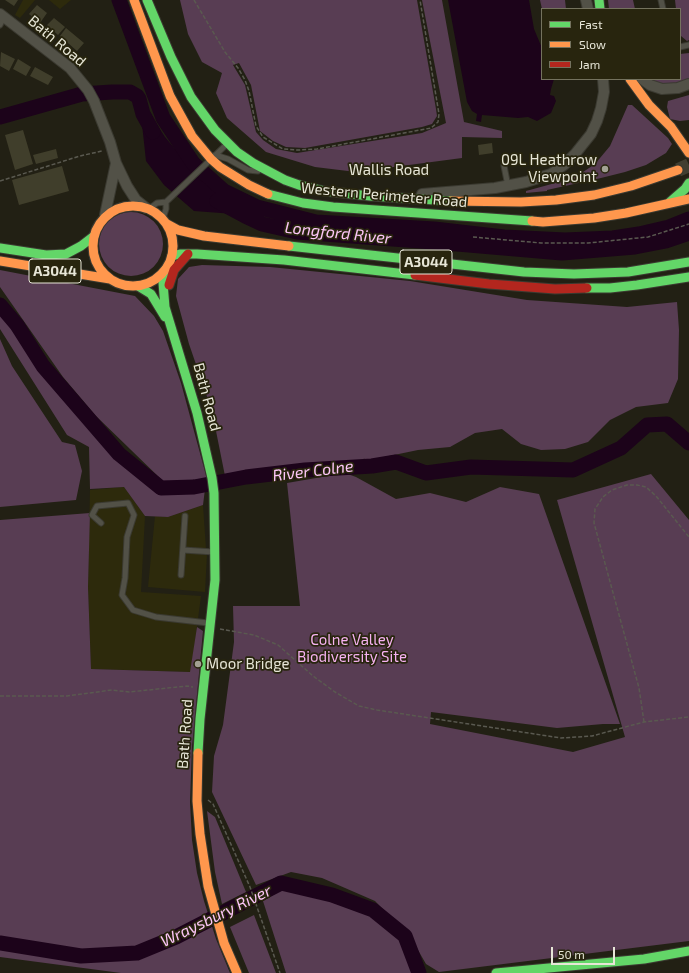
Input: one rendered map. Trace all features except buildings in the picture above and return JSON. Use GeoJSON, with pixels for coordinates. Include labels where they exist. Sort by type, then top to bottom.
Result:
{"type":"FeatureCollection","features":[{"type":"Feature","properties":{"kind":"main road","name":"Western Perimeter Road"},"geometry":{"type":"LineString","coordinates":[[134,0],[170,96],[192,136],[211,159],[236,177],[265,193],[303,203],[333,207],[543,222],[594,218],[652,208],[670,202],[689,199]]}},
{"type":"Feature","properties":{"kind":"main road","name":"Western Perimeter Road"},"geometry":{"type":"LineString","coordinates":[[147,0],[171,57],[191,97],[201,112],[228,144],[246,159],[285,180],[324,191],[370,196],[506,202],[556,200],[594,195],[631,186],[678,170]]}},
{"type":"Feature","properties":{"kind":"main road"},"geometry":{"type":"LineString","coordinates":[[631,80],[646,101],[670,127],[689,153]]}},
{"type":"Feature","properties":{"kind":"main road","name":"Western Perimeter Road"},"geometry":{"type":"LineString","coordinates":[[670,202],[685,189],[689,183]]}},
{"type":"Feature","properties":{"kind":"main road"},"geometry":{"type":"LineString","coordinates":[[135,205],[148,208],[165,221],[173,241],[172,256],[166,269],[156,278],[138,286],[127,286],[110,279],[102,272],[96,264],[93,255],[94,236],[97,227],[105,215],[115,209],[135,205]]}},
{"type":"Feature","properties":{"kind":"main road","name":"A3044"},"geometry":{"type":"LineString","coordinates":[[165,221],[178,230],[204,236],[343,253],[524,272],[574,274],[610,273],[664,267],[689,262]]}},
{"type":"Feature","properties":{"kind":"main road","name":"A3044"},"geometry":{"type":"LineString","coordinates":[[0,248],[46,255],[66,254],[81,246],[94,236]]}},
{"type":"Feature","properties":{"kind":"main road"},"geometry":{"type":"LineString","coordinates":[[165,307],[169,284],[174,270],[188,254]]}},
{"type":"Feature","properties":{"kind":"main road","name":"A3044"},"geometry":{"type":"LineString","coordinates":[[172,256],[188,254],[284,260],[488,284],[555,290],[638,286],[689,277]]}},
{"type":"Feature","properties":{"kind":"main road","name":"A3044"},"geometry":{"type":"LineString","coordinates":[[0,261],[110,279]]}},
{"type":"Feature","properties":{"kind":"main road","name":"Bath Road"},"geometry":{"type":"LineString","coordinates":[[166,269],[163,283],[165,307],[197,413],[214,493],[216,580],[200,719],[197,791],[200,834],[208,886],[224,943],[237,973]]}},
{"type":"Feature","properties":{"kind":"main road","name":"Bath Road"},"geometry":{"type":"LineString","coordinates":[[138,286],[151,294],[170,324]]}},
{"type":"Feature","properties":{"kind":"main road"},"geometry":{"type":"LineString","coordinates":[[644,959],[689,951]]}},
{"type":"Feature","properties":{"kind":"main road"},"geometry":{"type":"LineString","coordinates":[[496,973],[644,959],[689,959]]}},
{"type":"Feature","properties":{"kind":"street","name":"Bath Road"},"geometry":{"type":"LineString","coordinates":[[2,19],[70,68],[88,90],[94,101],[116,162],[127,186],[136,200],[148,208]]}},
{"type":"Feature","properties":{"kind":"street"},"geometry":{"type":"LineString","coordinates":[[600,80],[604,92]]}},
{"type":"Feature","properties":{"kind":"street","name":"Wallis Road"},"geometry":{"type":"LineString","coordinates":[[400,198],[428,193],[508,186],[551,174],[564,165],[587,140],[597,121],[601,108],[604,92],[603,80]]}},
{"type":"Feature","properties":{"kind":"street"},"geometry":{"type":"LineString","coordinates":[[643,80],[650,85],[662,89],[678,88],[689,84]]}},
{"type":"Feature","properties":{"kind":"street","name":"Bath Road"},"geometry":{"type":"LineString","coordinates":[[105,215],[116,162]]}},
{"type":"Feature","properties":{"kind":"lane"},"geometry":{"type":"LineString","coordinates":[[148,208],[157,203],[167,201],[228,144]]}},
{"type":"Feature","properties":{"kind":"lane","name":"Western Perimeter Road"},"geometry":{"type":"LineString","coordinates":[[211,159],[228,158],[248,170],[272,174]]}},
{"type":"Feature","properties":{"kind":"lane"},"geometry":{"type":"LineString","coordinates":[[504,166],[508,186]]}},
{"type":"Feature","properties":{"kind":"lane"},"geometry":{"type":"LineString","coordinates":[[165,221],[167,201]]}},
{"type":"Feature","properties":{"kind":"lane"},"geometry":{"type":"LineString","coordinates":[[101,523],[92,515],[97,506],[128,503],[134,515],[127,537],[125,578],[122,595],[133,610],[156,617],[211,626]]}},
{"type":"Feature","properties":{"kind":"lane"},"geometry":{"type":"LineString","coordinates":[[181,574],[185,516]]}},
{"type":"Feature","properties":{"kind":"lane"},"geometry":{"type":"LineString","coordinates":[[183,550],[215,552]]}},
{"type":"Feature","properties":{"kind":"path"},"geometry":{"type":"LineString","coordinates":[[194,0],[225,52],[238,68],[245,80],[249,91],[256,126],[263,137],[283,149],[298,150],[316,149],[431,128],[438,122],[439,114],[420,0]]}},
{"type":"Feature","properties":{"kind":"path"},"geometry":{"type":"LineString","coordinates":[[0,181],[80,156],[112,149]]}},
{"type":"Feature","properties":{"kind":"path"},"geometry":{"type":"LineString","coordinates":[[473,237],[541,243],[588,244],[648,237],[689,224]]}},
{"type":"Feature","properties":{"kind":"path"},"geometry":{"type":"LineString","coordinates":[[644,722],[638,688],[594,523],[595,509],[603,497],[612,490],[627,485],[646,487],[656,496],[689,537]]}},
{"type":"Feature","properties":{"kind":"path"},"geometry":{"type":"LineString","coordinates":[[211,626],[254,635],[278,645],[335,692],[358,706],[377,710],[561,738],[592,736],[644,722],[689,717]]}},
{"type":"Feature","properties":{"kind":"path"},"geometry":{"type":"LineString","coordinates":[[0,696],[67,696],[112,690],[129,692],[187,686],[204,688]]}},
{"type":"Feature","properties":{"kind":"path"},"geometry":{"type":"LineString","coordinates":[[197,791],[213,804],[250,887],[280,973]]}},
{"type":"Feature","properties":{"kind":"shaded area"},"geometry":{"type":"Polygon","coordinates":[[[23,0],[35,0],[20,18],[15,15],[23,0]]]}},
{"type":"Feature","properties":{"kind":"shaded area"},"geometry":{"type":"Polygon","coordinates":[[[49,0],[71,0],[60,9],[49,0]]]}},
{"type":"Feature","properties":{"kind":"shaded area"},"geometry":{"type":"Polygon","coordinates":[[[448,0],[529,0],[534,29],[541,46],[541,80],[554,80],[550,95],[554,96],[556,101],[551,113],[537,121],[528,117],[518,118],[482,115],[481,122],[476,121],[477,114],[472,111],[467,102],[448,0]]]}},
{"type":"Feature","properties":{"kind":"shaded area"},"geometry":{"type":"Polygon","coordinates":[[[149,112],[165,137],[200,179],[237,206],[234,214],[194,211],[164,185],[146,161],[141,115],[149,112]]]}},
{"type":"Feature","properties":{"kind":"shaded area"},"geometry":{"type":"Polygon","coordinates":[[[124,487],[145,516],[141,592],[201,596],[191,672],[91,669],[88,587],[90,490],[124,487]]]}},
{"type":"Feature","properties":{"kind":"shaded area"},"geometry":{"type":"Polygon","coordinates":[[[203,505],[206,549],[203,549],[203,554],[207,554],[205,592],[148,587],[155,516],[168,517],[203,505]]]}},
{"type":"Feature","properties":{"kind":"green space"},"geometry":{"type":"Polygon","coordinates":[[[180,0],[417,0],[437,116],[432,124],[305,148],[286,147],[273,141],[260,131],[251,85],[239,63],[233,65],[245,85],[256,132],[263,140],[276,149],[297,153],[422,133],[446,123],[422,0],[442,0],[464,122],[502,131],[502,138],[462,137],[462,158],[356,172],[315,167],[266,152],[227,118],[216,93],[222,73],[202,62],[188,34],[180,0]]]}},
{"type":"Feature","properties":{"kind":"green space"},"geometry":{"type":"Polygon","coordinates":[[[540,0],[565,0],[566,8],[542,8],[540,0]]]}},
{"type":"Feature","properties":{"kind":"green space"},"geometry":{"type":"Polygon","coordinates":[[[608,0],[633,0],[635,8],[609,8],[608,0]]]}},
{"type":"Feature","properties":{"kind":"green space"},"geometry":{"type":"Polygon","coordinates":[[[675,0],[689,0],[689,40],[687,41],[681,36],[681,8],[676,8],[675,0]]]}},
{"type":"Feature","properties":{"kind":"green space"},"geometry":{"type":"Polygon","coordinates":[[[689,53],[689,79],[669,85],[659,84],[651,80],[681,80],[681,54],[689,53]]]}},
{"type":"Feature","properties":{"kind":"green space"},"geometry":{"type":"Polygon","coordinates":[[[689,95],[689,120],[680,121],[670,119],[667,107],[668,101],[689,95]]]}},
{"type":"Feature","properties":{"kind":"green space"},"geometry":{"type":"Polygon","coordinates":[[[628,105],[632,105],[668,138],[672,144],[666,153],[646,165],[625,172],[547,191],[526,193],[526,191],[559,182],[580,174],[595,164],[610,146],[628,105]]]}},
{"type":"Feature","properties":{"kind":"green space"},"geometry":{"type":"Polygon","coordinates":[[[131,212],[143,214],[154,221],[161,232],[163,244],[161,256],[154,267],[143,274],[131,276],[119,274],[108,267],[101,256],[99,244],[101,232],[108,221],[119,214],[131,212]]]}},
{"type":"Feature","properties":{"kind":"green space"},"geometry":{"type":"Polygon","coordinates":[[[202,265],[270,267],[410,281],[527,300],[627,307],[677,302],[679,330],[678,379],[668,403],[636,407],[610,420],[588,442],[565,449],[541,450],[521,444],[502,429],[475,433],[450,447],[418,450],[365,461],[364,458],[363,462],[305,464],[225,476],[212,411],[189,344],[176,296],[178,279],[189,267],[202,265]]]}},
{"type":"Feature","properties":{"kind":"green space"},"geometry":{"type":"Polygon","coordinates":[[[0,270],[135,296],[154,316],[163,331],[181,383],[207,479],[164,482],[96,416],[63,377],[0,287],[0,270]]]}},
{"type":"Feature","properties":{"kind":"green space"},"geometry":{"type":"Polygon","coordinates":[[[0,313],[57,393],[98,439],[142,481],[159,495],[205,489],[203,505],[168,517],[145,516],[124,487],[90,489],[89,447],[67,435],[0,329],[0,313]]]}},
{"type":"Feature","properties":{"kind":"green space"},"geometry":{"type":"Polygon","coordinates":[[[0,339],[12,366],[62,442],[75,445],[82,471],[76,500],[0,507],[0,339]]]}},
{"type":"Feature","properties":{"kind":"green space","name":"Colne Valley Biodiversity Site"},"geometry":{"type":"Polygon","coordinates":[[[345,473],[356,477],[396,499],[430,493],[466,502],[500,487],[539,494],[620,724],[557,728],[431,712],[430,724],[573,752],[625,737],[557,500],[651,474],[689,520],[689,941],[439,972],[426,964],[411,938],[375,901],[322,878],[291,872],[256,885],[212,792],[214,756],[223,725],[234,642],[233,606],[300,606],[287,483],[345,473]]]}},
{"type":"Feature","properties":{"kind":"green space"},"geometry":{"type":"Polygon","coordinates":[[[90,513],[88,587],[91,669],[190,672],[197,627],[203,631],[192,747],[190,802],[192,840],[197,873],[204,901],[216,939],[230,973],[121,973],[0,957],[0,520],[90,513]]]}},
{"type":"Feature","properties":{"kind":"green space"},"geometry":{"type":"Polygon","coordinates":[[[207,811],[215,817],[246,892],[222,904],[215,872],[207,811]]]}},
{"type":"Feature","properties":{"kind":"green space"},"geometry":{"type":"Polygon","coordinates":[[[283,889],[323,896],[372,913],[401,941],[412,973],[286,973],[263,901],[283,889]]]}},
{"type":"Feature","properties":{"kind":"green space"},"geometry":{"type":"Polygon","coordinates":[[[254,915],[276,973],[249,973],[230,927],[254,915]]]}},
{"type":"Feature","properties":{"kind":"waterway"},"geometry":{"type":"LineString","coordinates":[[119,0],[163,118],[193,163],[224,191],[257,207],[316,222],[434,229],[504,237],[565,240],[613,238],[639,234],[669,227],[689,219]]}},
{"type":"Feature","properties":{"kind":"waterway","name":"Longford River"},"geometry":{"type":"LineString","coordinates":[[0,117],[82,94],[130,92],[139,99],[143,114],[153,132]]}},
{"type":"Feature","properties":{"kind":"waterway","name":"Longford River"},"geometry":{"type":"LineString","coordinates":[[217,201],[262,224],[297,232],[562,253],[635,247],[666,241],[689,233]]}},
{"type":"Feature","properties":{"kind":"waterway","name":"River Colne"},"geometry":{"type":"LineString","coordinates":[[0,305],[17,325],[43,366],[119,454],[161,488],[194,487],[246,477],[305,470],[372,466],[396,462],[426,473],[471,467],[573,470],[621,448],[647,425],[667,424],[689,443]]}},
{"type":"Feature","properties":{"kind":"waterway","name":"Wraysbury River"},"geometry":{"type":"LineString","coordinates":[[0,943],[81,956],[137,953],[176,937],[281,883],[332,895],[373,910],[405,936],[419,973]]}},
{"type":"Feature","properties":{"kind":"tunnel"},"geometry":{"type":"LineString","coordinates":[[678,170],[689,165]]}},
{"type":"Feature","properties":{"kind":"traffic: fast"},"geometry":{"type":"LineString","coordinates":[[147,0],[171,57],[191,97],[215,130],[237,152],[253,163],[285,180],[324,191],[370,196],[451,201]]}},
{"type":"Feature","properties":{"kind":"traffic: fast"},"geometry":{"type":"LineString","coordinates":[[599,0],[600,8]]}},
{"type":"Feature","properties":{"kind":"traffic: fast"},"geometry":{"type":"LineString","coordinates":[[670,202],[685,189],[689,183]]}},
{"type":"Feature","properties":{"kind":"traffic: fast"},"geometry":{"type":"LineString","coordinates":[[268,194],[303,203],[333,207],[532,221]]}},
{"type":"Feature","properties":{"kind":"traffic: fast"},"geometry":{"type":"LineString","coordinates":[[0,248],[46,255],[66,254],[81,246],[94,236]]}},
{"type":"Feature","properties":{"kind":"traffic: fast"},"geometry":{"type":"LineString","coordinates":[[289,246],[524,272],[574,274],[628,272],[689,262]]}},
{"type":"Feature","properties":{"kind":"traffic: fast"},"geometry":{"type":"LineString","coordinates":[[172,256],[180,254],[197,254],[284,260],[415,275]]}},
{"type":"Feature","properties":{"kind":"traffic: fast"},"geometry":{"type":"LineString","coordinates":[[166,269],[163,283],[165,307],[197,413],[214,493],[215,580],[200,719],[198,753]]}},
{"type":"Feature","properties":{"kind":"traffic: fast"},"geometry":{"type":"LineString","coordinates":[[587,288],[610,288],[689,277]]}},
{"type":"Feature","properties":{"kind":"traffic: fast"},"geometry":{"type":"LineString","coordinates":[[138,286],[151,294],[165,317]]}},
{"type":"Feature","properties":{"kind":"traffic: fast"},"geometry":{"type":"LineString","coordinates":[[496,973],[644,959],[689,951]]}},
{"type":"Feature","properties":{"kind":"traffic: slow"},"geometry":{"type":"LineString","coordinates":[[134,0],[170,96],[192,136],[211,159],[220,167],[249,185],[268,194]]}},
{"type":"Feature","properties":{"kind":"traffic: slow"},"geometry":{"type":"LineString","coordinates":[[631,80],[649,105],[671,127],[689,153]]}},
{"type":"Feature","properties":{"kind":"traffic: slow"},"geometry":{"type":"LineString","coordinates":[[451,201],[521,202],[556,200],[594,195],[631,186],[678,170]]}},
{"type":"Feature","properties":{"kind":"traffic: slow"},"geometry":{"type":"LineString","coordinates":[[532,221],[543,222],[594,218],[626,213],[689,199]]}},
{"type":"Feature","properties":{"kind":"traffic: slow"},"geometry":{"type":"LineString","coordinates":[[133,206],[148,209],[161,218],[170,231],[173,246],[170,261],[161,274],[148,283],[133,286],[118,283],[105,274],[96,261],[93,246],[96,231],[105,218],[118,209],[133,206]]}},
{"type":"Feature","properties":{"kind":"traffic: slow"},"geometry":{"type":"LineString","coordinates":[[167,224],[178,230],[204,236],[289,246]]}},
{"type":"Feature","properties":{"kind":"traffic: slow"},"geometry":{"type":"LineString","coordinates":[[0,261],[110,279]]}},
{"type":"Feature","properties":{"kind":"traffic: slow"},"geometry":{"type":"LineString","coordinates":[[198,753],[197,801],[200,834],[208,886],[224,943],[237,973]]}},
{"type":"Feature","properties":{"kind":"traffic: jam"},"geometry":{"type":"LineString","coordinates":[[169,285],[174,270],[188,254]]}},
{"type":"Feature","properties":{"kind":"traffic: jam"},"geometry":{"type":"LineString","coordinates":[[415,275],[489,284],[555,289],[587,288]]}},
{"type":"Feature","properties":{"kind":"place","name":"09L Heathrow Viewpoint"},"geometry":{"type":"Point","coordinates":[605,169]}},
{"type":"Feature","properties":{"kind":"place","name":"Moor Bridge"},"geometry":{"type":"Point","coordinates":[198,664]}}]}
